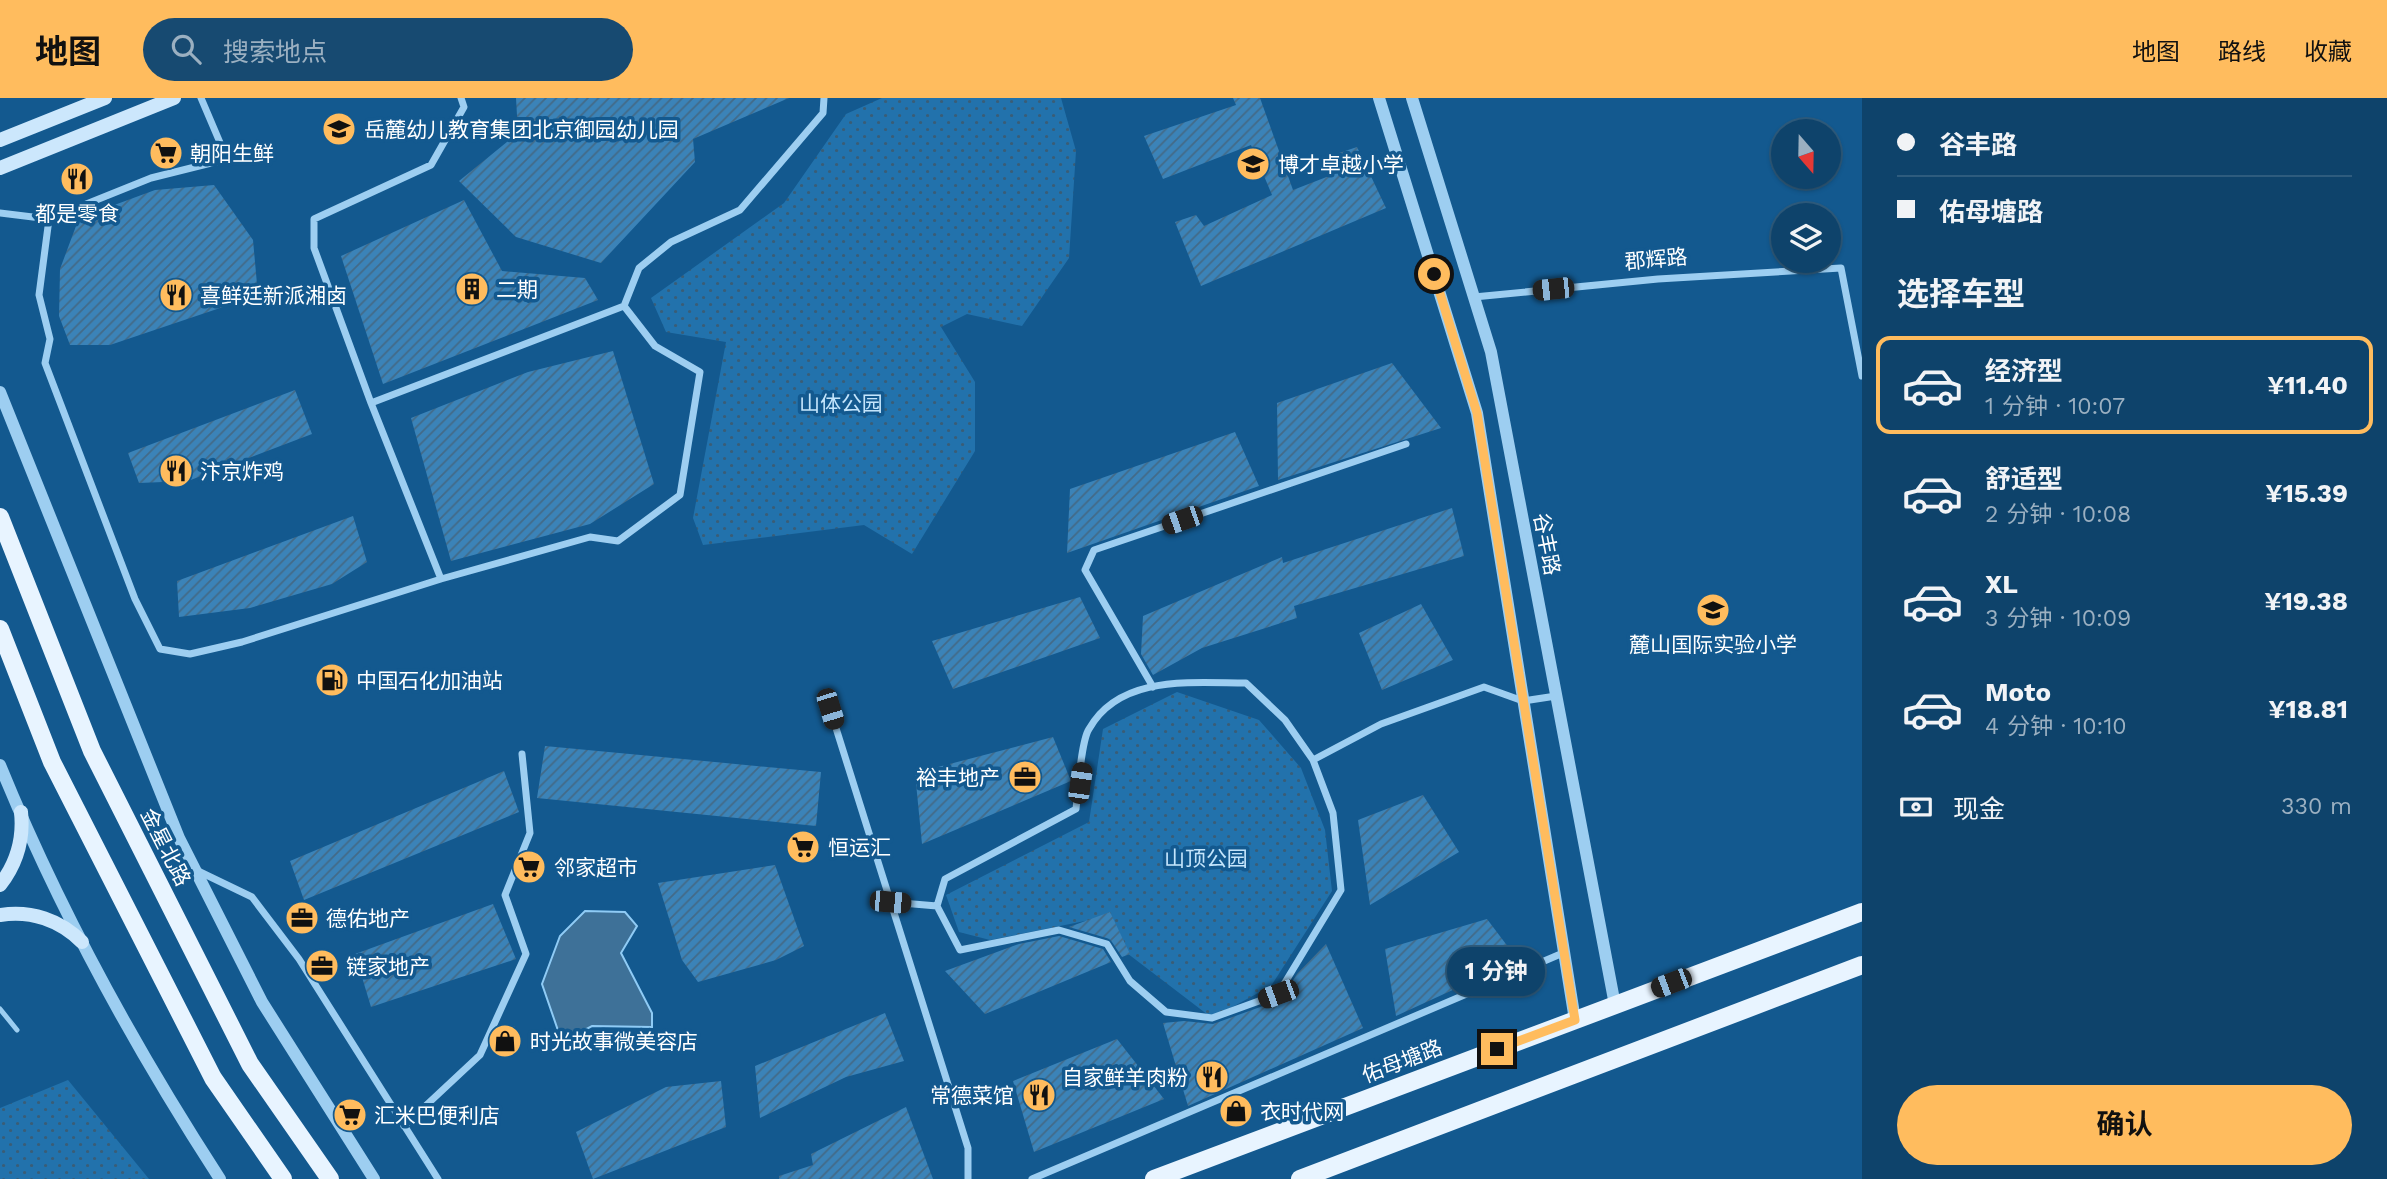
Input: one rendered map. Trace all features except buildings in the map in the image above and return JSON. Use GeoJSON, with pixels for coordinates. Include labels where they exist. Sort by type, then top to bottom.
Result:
{"type":"FeatureCollection","features":[{"type":"Feature","properties":{"kind":"main road"},"geometry":{"type":"LineString","coordinates":[[0,140],[105,98]]}},
{"type":"Feature","properties":{"kind":"main road"},"geometry":{"type":"LineString","coordinates":[[0,168],[174,98]]}},
{"type":"Feature","properties":{"kind":"main road","name":"金星北路"},"geometry":{"type":"LineString","coordinates":[[0,517],[92,751],[250,1064],[330,1179]]}},
{"type":"Feature","properties":{"kind":"main road"},"geometry":{"type":"LineString","coordinates":[[0,629],[52,762],[213,1078],[283,1179]]}},
{"type":"Feature","properties":{"kind":"main road"},"geometry":{"type":"LineString","coordinates":[[0,885],[18,853],[23,828],[21,813]]}},
{"type":"Feature","properties":{"kind":"main road","name":"佑母塘路"},"geometry":{"type":"LineString","coordinates":[[1154,1179],[1862,912]]}},
{"type":"Feature","properties":{"kind":"main road"},"geometry":{"type":"LineString","coordinates":[[0,915],[39,917],[68,929],[82,942]]}},
{"type":"Feature","properties":{"kind":"main road"},"geometry":{"type":"LineString","coordinates":[[1300,1179],[1862,965]]}},
{"type":"Feature","properties":{"kind":"street"},"geometry":{"type":"LineString","coordinates":[[0,213],[49,219],[152,178],[227,159],[201,98]]}},
{"type":"Feature","properties":{"kind":"street"},"geometry":{"type":"LineString","coordinates":[[441,579],[371,403],[314,247],[314,219],[432,165],[464,107],[461,98]]}},
{"type":"Feature","properties":{"kind":"street"},"geometry":{"type":"LineString","coordinates":[[371,403],[624,306],[639,268],[671,242],[740,210],[823,113],[824,98]]}},
{"type":"Feature","properties":{"kind":"street"},"geometry":{"type":"LineString","coordinates":[[1379,98],[1477,413],[1575,1020]]}},
{"type":"Feature","properties":{"kind":"street","name":"谷丰路"},"geometry":{"type":"LineString","coordinates":[[1412,98],[1492,352],[1615,1005]]}},
{"type":"Feature","properties":{"kind":"street"},"geometry":{"type":"LineString","coordinates":[[49,219],[39,295],[50,339],[45,363],[135,599],[160,649],[190,654],[242,642],[441,579],[590,537],[618,541],[680,495],[700,372],[655,346],[624,306]]}},
{"type":"Feature","properties":{"kind":"street","name":"郡辉路"},"geometry":{"type":"LineString","coordinates":[[1475,297],[1657,279],[1841,268],[1862,376]]}},
{"type":"Feature","properties":{"kind":"street"},"geometry":{"type":"LineString","coordinates":[[0,392],[174,825],[195,870],[262,1002],[374,1179]]}},
{"type":"Feature","properties":{"kind":"street"},"geometry":{"type":"LineString","coordinates":[[1153,687],[1085,570],[1094,550],[1406,444]]}},
{"type":"Feature","properties":{"kind":"street"},"geometry":{"type":"LineString","coordinates":[[1163,683],[1246,683],[1285,720],[1313,760],[1333,813],[1341,890],[1278,994],[1212,1018],[1166,1012],[1130,981],[1107,944],[1059,930],[960,950],[937,906],[945,879],[1076,809],[1087,730],[1111,702],[1153,687],[1163,683]]}},
{"type":"Feature","properties":{"kind":"street"},"geometry":{"type":"LineString","coordinates":[[1313,760],[1381,724],[1483,687],[1523,701],[1556,696]]}},
{"type":"Feature","properties":{"kind":"street"},"geometry":{"type":"LineString","coordinates":[[830,709],[968,1148],[968,1179]]}},
{"type":"Feature","properties":{"kind":"street"},"geometry":{"type":"LineString","coordinates":[[404,1126],[480,1055],[526,954],[505,895],[530,833],[522,754]]}},
{"type":"Feature","properties":{"kind":"street"},"geometry":{"type":"LineString","coordinates":[[0,765],[82,942],[147,1062],[220,1179]]}},
{"type":"Feature","properties":{"kind":"street"},"geometry":{"type":"LineString","coordinates":[[195,870],[252,897],[299,959],[438,1179]]}},
{"type":"Feature","properties":{"kind":"street"},"geometry":{"type":"LineString","coordinates":[[890,902],[937,906]]}},
{"type":"Feature","properties":{"kind":"street"},"geometry":{"type":"LineString","coordinates":[[1032,1179],[1563,953]]}},
{"type":"Feature","properties":{"kind":"lane"},"geometry":{"type":"LineString","coordinates":[[0,1009],[18,1030]]}},
{"type":"Feature","properties":{"kind":"green space","name":"山体公园"},"geometry":{"type":"Polygon","coordinates":[[[882,98],[1061,98],[1076,151],[1069,258],[1022,326],[967,314],[941,327],[975,382],[975,451],[912,554],[864,525],[703,545],[693,518],[726,342],[666,332],[651,298],[784,203],[846,114],[882,98]]]}},
{"type":"Feature","properties":{"kind":"green space","name":"山顶公园"},"geometry":{"type":"Polygon","coordinates":[[[1177,692],[1259,720],[1301,768],[1325,830],[1332,891],[1271,986],[1212,1018],[1085,921],[990,940],[959,932],[946,895],[1089,822],[1103,729],[1177,692]]]}},
{"type":"Feature","properties":{"kind":"green space"},"geometry":{"type":"Polygon","coordinates":[[[68,1080],[149,1179],[0,1179],[0,1108],[68,1080]]]}},
{"type":"Feature","properties":{"kind":"shaded area"},"geometry":{"type":"Polygon","coordinates":[[[585,911],[625,912],[637,926],[621,953],[652,1013],[652,1027],[592,1026],[562,1042],[542,984],[560,936],[585,911]]]}},
{"type":"Feature","properties":{"kind":"place","name":"岳麓幼儿教育集团北京御园幼儿园"},"geometry":{"type":"Point","coordinates":[339,129]}},
{"type":"Feature","properties":{"kind":"place","name":"朝阳生鲜"},"geometry":{"type":"Point","coordinates":[166,153]}},
{"type":"Feature","properties":{"kind":"place","name":"博才卓越小学"},"geometry":{"type":"Point","coordinates":[1253,164]}},
{"type":"Feature","properties":{"kind":"place","name":"都是零食"},"geometry":{"type":"Point","coordinates":[77,179]}},
{"type":"Feature","properties":{"kind":"place","name":"二期"},"geometry":{"type":"Point","coordinates":[472,289]}},
{"type":"Feature","properties":{"kind":"place","name":"喜鲜廷新派湘卤"},"geometry":{"type":"Point","coordinates":[176,295]}},
{"type":"Feature","properties":{"kind":"place","name":"汴京炸鸡"},"geometry":{"type":"Point","coordinates":[176,471]}},
{"type":"Feature","properties":{"kind":"place","name":"麓山国际实验小学"},"geometry":{"type":"Point","coordinates":[1713,610]}},
{"type":"Feature","properties":{"kind":"place","name":"中国石化加油站"},"geometry":{"type":"Point","coordinates":[332,680]}},
{"type":"Feature","properties":{"kind":"place","name":"裕丰地产"},"geometry":{"type":"Point","coordinates":[1025,777]}},
{"type":"Feature","properties":{"kind":"place","name":"恒运汇"},"geometry":{"type":"Point","coordinates":[803,847]}},
{"type":"Feature","properties":{"kind":"place","name":"邻家超市"},"geometry":{"type":"Point","coordinates":[529,867]}},
{"type":"Feature","properties":{"kind":"place","name":"德佑地产"},"geometry":{"type":"Point","coordinates":[302,918]}},
{"type":"Feature","properties":{"kind":"place","name":"链家地产"},"geometry":{"type":"Point","coordinates":[322,966]}},
{"type":"Feature","properties":{"kind":"place","name":"时光故事微美容店"},"geometry":{"type":"Point","coordinates":[505,1041]}},
{"type":"Feature","properties":{"kind":"place","name":"自家鲜羊肉粉"},"geometry":{"type":"Point","coordinates":[1212,1077]}},
{"type":"Feature","properties":{"kind":"place","name":"常德菜馆"},"geometry":{"type":"Point","coordinates":[1039,1095]}},
{"type":"Feature","properties":{"kind":"place","name":"衣时代网"},"geometry":{"type":"Point","coordinates":[1236,1111]}},
{"type":"Feature","properties":{"kind":"place","name":"汇米巴便利店"},"geometry":{"type":"Point","coordinates":[350,1115]}},
{"type":"Feature","properties":{"kind":"route"},"geometry":{"type":"LineString","coordinates":[[1434,274],[1477,413],[1575,1020],[1497,1049]]}}]}
